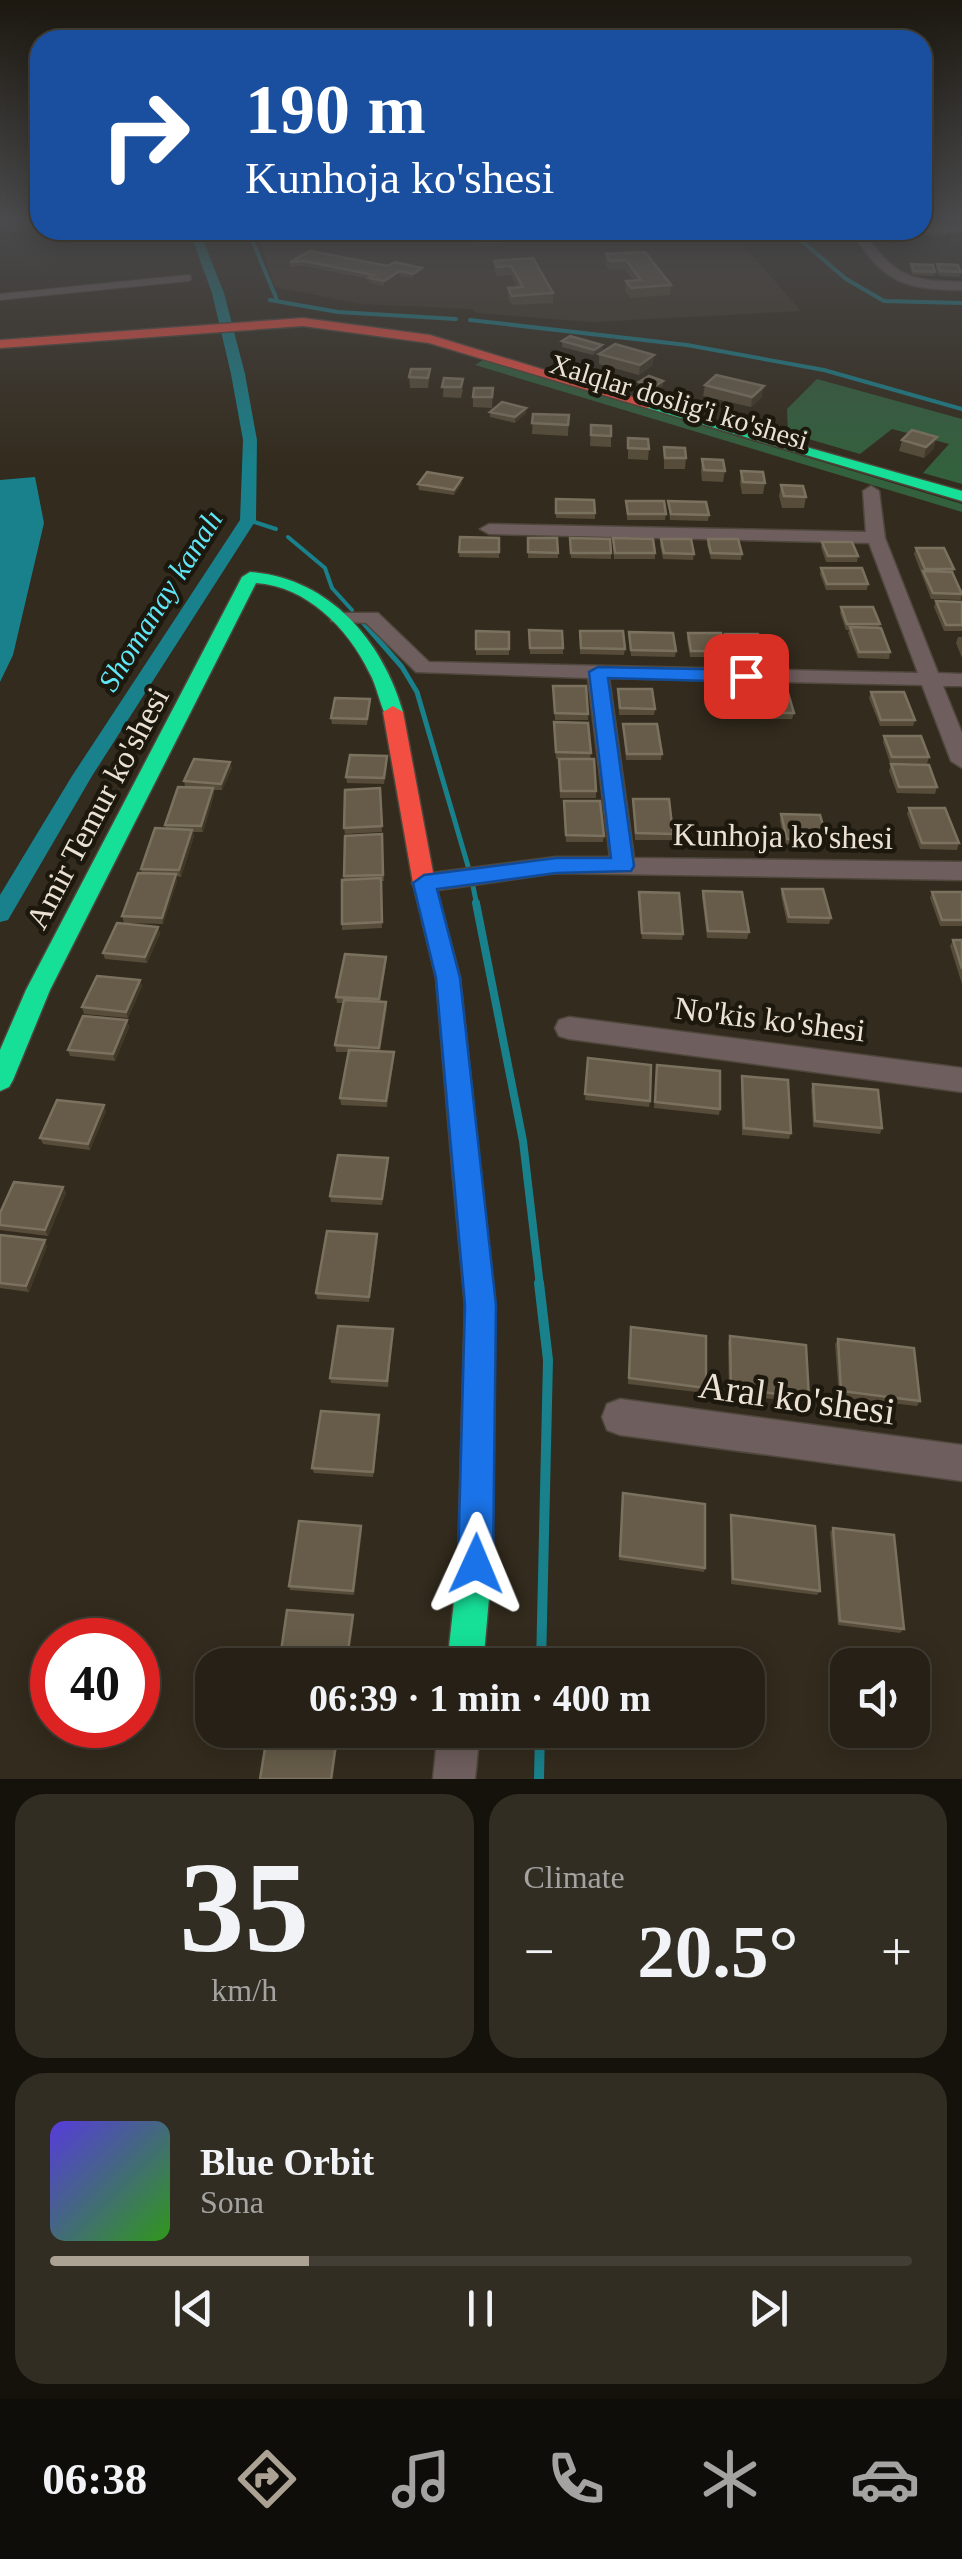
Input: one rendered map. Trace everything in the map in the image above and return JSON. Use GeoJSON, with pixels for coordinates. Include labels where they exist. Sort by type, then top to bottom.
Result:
{"type":"FeatureCollection","features":[{"type":"Feature","properties":{"kind":"main road"},"geometry":{"type":"LineString","coordinates":[[0,344],[251,325],[332,324],[384,334]]}},
{"type":"Feature","properties":{"kind":"main road","name":"Xalqlar doslig'i ko'shesi"},"geometry":{"type":"LineString","coordinates":[[384,334],[408,348],[468,368],[962,520]]}},
{"type":"Feature","properties":{"kind":"main road","name":"Xalqlar doslig'i ko'shesi"},"geometry":{"type":"LineString","coordinates":[[384,334],[457,346],[962,496]]}},
{"type":"Feature","properties":{"kind":"main road","name":"Amir Temur ko'shesi"},"geometry":{"type":"LineString","coordinates":[[0,1080],[38,990],[250,577],[282,581],[331,608],[338,617]]}},
{"type":"Feature","properties":{"kind":"main road"},"geometry":{"type":"LineString","coordinates":[[338,617],[374,663],[390,701],[424,883],[448,978],[480,1305],[476,1564],[467,1648]]}},
{"type":"Feature","properties":{"kind":"street"},"geometry":{"type":"LineString","coordinates":[[871,492],[876,538],[962,761]]}},
{"type":"Feature","properties":{"kind":"street"},"geometry":{"type":"LineString","coordinates":[[489,530],[876,538]]}},
{"type":"Feature","properties":{"kind":"street"},"geometry":{"type":"LineString","coordinates":[[338,617],[371,617],[423,668],[962,680]]}},
{"type":"Feature","properties":{"kind":"street"},"geometry":{"type":"LineString","coordinates":[[598,672],[623,866]]}},
{"type":"Feature","properties":{"kind":"street","name":"Kunhoja ko'shesi"},"geometry":{"type":"LineString","coordinates":[[424,883],[556,866],[962,871]]}},
{"type":"Feature","properties":{"kind":"street","name":"No'kis ko'shesi"},"geometry":{"type":"LineString","coordinates":[[570,1028],[962,1080]]}},
{"type":"Feature","properties":{"kind":"street","name":"Aral ko'shesi"},"geometry":{"type":"LineString","coordinates":[[620,1417],[962,1463]]}},
{"type":"Feature","properties":{"kind":"street"},"geometry":{"type":"LineString","coordinates":[[454,1779],[457,1748]]}},
{"type":"Feature","properties":{"kind":"shaded area"},"geometry":{"type":"Polygon","coordinates":[[[341,300],[791,300],[801,311],[593,322],[477,313],[472,309],[341,300]]]}},
{"type":"Feature","properties":{"kind":"green space"},"geometry":{"type":"Polygon","coordinates":[[[483,360],[962,504],[962,512],[475,365],[483,360]]]}},
{"type":"Feature","properties":{"kind":"green space"},"geometry":{"type":"Polygon","coordinates":[[[817,379],[962,419],[962,484],[923,473],[949,444],[892,429],[860,454],[788,433],[787,409],[817,379]]]}},
{"type":"Feature","properties":{"kind":"water"},"geometry":{"type":"Polygon","coordinates":[[[35,477],[44,523],[13,655],[0,682],[0,480],[35,477]]]}},
{"type":"Feature","properties":{"kind":"building"},"geometry":{"type":"Polygon","coordinates":[[[570,336],[602,345],[594,350],[562,341],[570,336]]]}},
{"type":"Feature","properties":{"kind":"building"},"geometry":{"type":"Polygon","coordinates":[[[615,344],[654,355],[640,365],[599,354],[615,344]]]}},
{"type":"Feature","properties":{"kind":"building"},"geometry":{"type":"Polygon","coordinates":[[[411,369],[430,369],[428,378],[409,377],[411,369]]]}},
{"type":"Feature","properties":{"kind":"building"},"geometry":{"type":"Polygon","coordinates":[[[716,375],[764,386],[752,397],[705,385],[716,375]]]}},
{"type":"Feature","properties":{"kind":"building"},"geometry":{"type":"Polygon","coordinates":[[[649,376],[663,381],[653,387],[639,382],[649,376]]]}},
{"type":"Feature","properties":{"kind":"building"},"geometry":{"type":"Polygon","coordinates":[[[444,378],[463,379],[461,387],[442,387],[444,378]]]}},
{"type":"Feature","properties":{"kind":"building"},"geometry":{"type":"Polygon","coordinates":[[[474,388],[493,388],[492,397],[473,397],[474,388]]]}},
{"type":"Feature","properties":{"kind":"building"},"geometry":{"type":"Polygon","coordinates":[[[502,402],[526,408],[515,417],[490,412],[502,402]]]}},
{"type":"Feature","properties":{"kind":"building"},"geometry":{"type":"Polygon","coordinates":[[[533,414],[569,415],[568,425],[532,423],[533,414]]]}},
{"type":"Feature","properties":{"kind":"building"},"geometry":{"type":"Polygon","coordinates":[[[591,425],[611,426],[611,436],[591,435],[591,425]]]}},
{"type":"Feature","properties":{"kind":"building"},"geometry":{"type":"Polygon","coordinates":[[[912,430],[937,437],[926,447],[902,440],[912,430]]]}},
{"type":"Feature","properties":{"kind":"building"},"geometry":{"type":"Polygon","coordinates":[[[628,438],[648,439],[649,449],[628,448],[628,438]]]}},
{"type":"Feature","properties":{"kind":"building"},"geometry":{"type":"Polygon","coordinates":[[[664,447],[685,448],[686,458],[665,458],[664,447]]]}},
{"type":"Feature","properties":{"kind":"building"},"geometry":{"type":"Polygon","coordinates":[[[702,459],[723,460],[725,471],[704,470],[702,459]]]}},
{"type":"Feature","properties":{"kind":"building"},"geometry":{"type":"Polygon","coordinates":[[[741,471],[763,472],[765,483],[743,482],[741,471]]]}},
{"type":"Feature","properties":{"kind":"building"},"geometry":{"type":"Polygon","coordinates":[[[427,472],[462,478],[454,490],[418,484],[427,472]]]}},
{"type":"Feature","properties":{"kind":"building"},"geometry":{"type":"Polygon","coordinates":[[[781,485],[803,486],[806,497],[784,496],[781,485]]]}},
{"type":"Feature","properties":{"kind":"building"},"geometry":{"type":"Polygon","coordinates":[[[556,499],[594,500],[595,513],[556,513],[556,499]]]}},
{"type":"Feature","properties":{"kind":"building"},"geometry":{"type":"Polygon","coordinates":[[[626,501],[664,501],[666,514],[628,514],[626,501]]]}},
{"type":"Feature","properties":{"kind":"building"},"geometry":{"type":"Polygon","coordinates":[[[668,501],[706,502],[709,515],[671,514],[668,501]]]}},
{"type":"Feature","properties":{"kind":"building"},"geometry":{"type":"Polygon","coordinates":[[[460,537],[499,538],[499,552],[459,552],[460,537]]]}},
{"type":"Feature","properties":{"kind":"building"},"geometry":{"type":"Polygon","coordinates":[[[528,538],[557,538],[558,553],[528,552],[528,538]]]}},
{"type":"Feature","properties":{"kind":"building"},"geometry":{"type":"Polygon","coordinates":[[[570,538],[610,539],[611,553],[571,553],[570,538]]]}},
{"type":"Feature","properties":{"kind":"building"},"geometry":{"type":"Polygon","coordinates":[[[613,538],[653,539],[655,553],[615,553],[613,538]]]}},
{"type":"Feature","properties":{"kind":"building"},"geometry":{"type":"Polygon","coordinates":[[[661,539],[691,539],[694,554],[664,553],[661,539]]]}},
{"type":"Feature","properties":{"kind":"building"},"geometry":{"type":"Polygon","coordinates":[[[708,539],[738,539],[742,554],[711,553],[708,539]]]}},
{"type":"Feature","properties":{"kind":"building"},"geometry":{"type":"Polygon","coordinates":[[[822,542],[852,542],[858,556],[828,556],[822,542]]]}},
{"type":"Feature","properties":{"kind":"building"},"geometry":{"type":"Polygon","coordinates":[[[916,548],[944,548],[954,569],[925,569],[916,548]]]}},
{"type":"Feature","properties":{"kind":"building"},"geometry":{"type":"Polygon","coordinates":[[[821,568],[862,568],[868,584],[827,584],[821,568]]]}},
{"type":"Feature","properties":{"kind":"building"},"geometry":{"type":"Polygon","coordinates":[[[923,571],[952,572],[962,594],[933,593],[923,571]]]}},
{"type":"Feature","properties":{"kind":"building"},"geometry":{"type":"Polygon","coordinates":[[[936,601],[962,602],[962,625],[946,625],[936,601]]]}},
{"type":"Feature","properties":{"kind":"building"},"geometry":{"type":"Polygon","coordinates":[[[841,607],[873,607],[880,624],[847,624],[841,607]]]}},
{"type":"Feature","properties":{"kind":"building"},"geometry":{"type":"Polygon","coordinates":[[[850,627],[881,628],[890,652],[859,652],[850,627]]]}},
{"type":"Feature","properties":{"kind":"building"},"geometry":{"type":"Polygon","coordinates":[[[529,630],[562,631],[563,648],[530,648],[529,630]]]}},
{"type":"Feature","properties":{"kind":"building"},"geometry":{"type":"Polygon","coordinates":[[[476,631],[509,632],[509,649],[476,649],[476,631]]]}},
{"type":"Feature","properties":{"kind":"building"},"geometry":{"type":"Polygon","coordinates":[[[580,631],[623,631],[625,649],[581,648],[580,631]]]}},
{"type":"Feature","properties":{"kind":"building"},"geometry":{"type":"Polygon","coordinates":[[[629,632],[673,633],[676,651],[631,650],[629,632]]]}},
{"type":"Feature","properties":{"kind":"building"},"geometry":{"type":"Polygon","coordinates":[[[688,633],[721,633],[725,651],[691,651],[688,633]]]}},
{"type":"Feature","properties":{"kind":"building"},"geometry":{"type":"Polygon","coordinates":[[[725,634],[758,634],[762,652],[729,652],[725,634]]]}},
{"type":"Feature","properties":{"kind":"building"},"geometry":{"type":"Polygon","coordinates":[[[553,686],[586,686],[588,714],[555,713],[553,686]]]}},
{"type":"Feature","properties":{"kind":"building"},"geometry":{"type":"Polygon","coordinates":[[[618,689],[652,689],[655,709],[620,708],[618,689]]]}},
{"type":"Feature","properties":{"kind":"building"},"geometry":{"type":"Polygon","coordinates":[[[871,692],[904,692],[915,720],[881,720],[871,692]]]}},
{"type":"Feature","properties":{"kind":"building"},"geometry":{"type":"Polygon","coordinates":[[[753,693],[788,693],[794,713],[758,713],[753,693]]]}},
{"type":"Feature","properties":{"kind":"building"},"geometry":{"type":"Polygon","coordinates":[[[335,698],[370,699],[367,719],[331,718],[335,698]]]}},
{"type":"Feature","properties":{"kind":"building"},"geometry":{"type":"Polygon","coordinates":[[[554,722],[588,723],[591,753],[556,752],[554,722]]]}},
{"type":"Feature","properties":{"kind":"building"},"geometry":{"type":"Polygon","coordinates":[[[623,724],[657,724],[662,754],[627,754],[623,724]]]}},
{"type":"Feature","properties":{"kind":"building"},"geometry":{"type":"Polygon","coordinates":[[[884,736],[921,736],[929,757],[892,757],[884,736]]]}},
{"type":"Feature","properties":{"kind":"building"},"geometry":{"type":"Polygon","coordinates":[[[350,755],[387,756],[384,778],[346,777],[350,755]]]}},
{"type":"Feature","properties":{"kind":"building"},"geometry":{"type":"Polygon","coordinates":[[[194,759],[230,762],[221,784],[184,781],[194,759]]]}},
{"type":"Feature","properties":{"kind":"building"},"geometry":{"type":"Polygon","coordinates":[[[559,759],[594,759],[596,791],[561,791],[559,759]]]}},
{"type":"Feature","properties":{"kind":"building"},"geometry":{"type":"Polygon","coordinates":[[[891,764],[929,765],[937,787],[899,787],[891,764]]]}},
{"type":"Feature","properties":{"kind":"building"},"geometry":{"type":"Polygon","coordinates":[[[178,787],[213,788],[201,826],[165,825],[178,787]]]}},
{"type":"Feature","properties":{"kind":"building"},"geometry":{"type":"Polygon","coordinates":[[[380,788],[382,826],[344,828],[345,790],[380,788]]]}},
{"type":"Feature","properties":{"kind":"building"},"geometry":{"type":"Polygon","coordinates":[[[633,799],[669,799],[673,834],[636,833],[633,799]]]}},
{"type":"Feature","properties":{"kind":"building"},"geometry":{"type":"Polygon","coordinates":[[[564,801],[600,801],[604,836],[566,835],[564,801]]]}},
{"type":"Feature","properties":{"kind":"building"},"geometry":{"type":"Polygon","coordinates":[[[909,808],[945,808],[959,843],[922,843],[909,808]]]}},
{"type":"Feature","properties":{"kind":"building"},"geometry":{"type":"Polygon","coordinates":[[[781,814],[820,815],[827,839],[787,839],[781,814]]]}},
{"type":"Feature","properties":{"kind":"building"},"geometry":{"type":"Polygon","coordinates":[[[155,828],[192,830],[179,870],[141,869],[155,828]]]}},
{"type":"Feature","properties":{"kind":"building"},"geometry":{"type":"Polygon","coordinates":[[[382,834],[383,875],[344,876],[345,836],[382,834]]]}},
{"type":"Feature","properties":{"kind":"building"},"geometry":{"type":"Polygon","coordinates":[[[138,873],[176,874],[162,918],[122,916],[138,873]]]}},
{"type":"Feature","properties":{"kind":"building"},"geometry":{"type":"Polygon","coordinates":[[[381,878],[382,922],[342,924],[342,880],[381,878]]]}},
{"type":"Feature","properties":{"kind":"building"},"geometry":{"type":"Polygon","coordinates":[[[782,889],[823,889],[831,918],[789,917],[782,889]]]}},
{"type":"Feature","properties":{"kind":"building"},"geometry":{"type":"Polygon","coordinates":[[[703,891],[742,892],[749,932],[708,931],[703,891]]]}},
{"type":"Feature","properties":{"kind":"building"},"geometry":{"type":"Polygon","coordinates":[[[639,892],[679,893],[683,934],[642,933],[639,892]]]}},
{"type":"Feature","properties":{"kind":"building"},"geometry":{"type":"Polygon","coordinates":[[[932,892],[962,892],[962,920],[942,920],[932,892]]]}},
{"type":"Feature","properties":{"kind":"building"},"geometry":{"type":"Polygon","coordinates":[[[117,923],[158,927],[145,957],[103,953],[117,923]]]}},
{"type":"Feature","properties":{"kind":"building"},"geometry":{"type":"Polygon","coordinates":[[[953,940],[962,940],[962,969],[953,940]]]}},
{"type":"Feature","properties":{"kind":"building"},"geometry":{"type":"Polygon","coordinates":[[[345,954],[386,957],[379,999],[336,997],[345,954]]]}},
{"type":"Feature","properties":{"kind":"building"},"geometry":{"type":"Polygon","coordinates":[[[97,976],[140,980],[126,1012],[82,1007],[97,976]]]}},
{"type":"Feature","properties":{"kind":"building"},"geometry":{"type":"Polygon","coordinates":[[[344,1000],[386,1002],[379,1048],[335,1045],[344,1000]]]}},
{"type":"Feature","properties":{"kind":"building"},"geometry":{"type":"Polygon","coordinates":[[[83,1016],[127,1020],[113,1054],[68,1050],[83,1016]]]}},
{"type":"Feature","properties":{"kind":"building"},"geometry":{"type":"Polygon","coordinates":[[[349,1050],[394,1052],[386,1101],[340,1098],[349,1050]]]}},
{"type":"Feature","properties":{"kind":"building"},"geometry":{"type":"Polygon","coordinates":[[[588,1058],[651,1065],[650,1101],[585,1094],[588,1058]]]}},
{"type":"Feature","properties":{"kind":"building"},"geometry":{"type":"Polygon","coordinates":[[[657,1065],[720,1071],[720,1109],[655,1102],[657,1065]]]}},
{"type":"Feature","properties":{"kind":"building"},"geometry":{"type":"Polygon","coordinates":[[[742,1076],[788,1080],[791,1133],[744,1128],[742,1076]]]}},
{"type":"Feature","properties":{"kind":"building"},"geometry":{"type":"Polygon","coordinates":[[[813,1084],[878,1090],[882,1128],[815,1121],[813,1084]]]}},
{"type":"Feature","properties":{"kind":"building"},"geometry":{"type":"Polygon","coordinates":[[[57,1100],[104,1105],[88,1144],[40,1138],[57,1100]]]}},
{"type":"Feature","properties":{"kind":"building"},"geometry":{"type":"Polygon","coordinates":[[[338,1155],[388,1158],[382,1199],[330,1196],[338,1155]]]}},
{"type":"Feature","properties":{"kind":"building"},"geometry":{"type":"Polygon","coordinates":[[[14,1182],[63,1187],[45,1230],[0,1225],[0,1213],[14,1182]]]}},
{"type":"Feature","properties":{"kind":"building"},"geometry":{"type":"Polygon","coordinates":[[[327,1231],[377,1234],[369,1297],[316,1293],[327,1231]]]}},
{"type":"Feature","properties":{"kind":"building"},"geometry":{"type":"Polygon","coordinates":[[[0,1235],[45,1240],[26,1286],[0,1283],[0,1235]]]}},
{"type":"Feature","properties":{"kind":"building"},"geometry":{"type":"Polygon","coordinates":[[[338,1326],[393,1329],[387,1381],[330,1378],[338,1326]]]}},
{"type":"Feature","properties":{"kind":"building"},"geometry":{"type":"Polygon","coordinates":[[[631,1327],[706,1336],[706,1388],[629,1378],[631,1327]]]}},
{"type":"Feature","properties":{"kind":"building"},"geometry":{"type":"Polygon","coordinates":[[[730,1336],[806,1345],[809,1398],[731,1388],[730,1336]]]}},
{"type":"Feature","properties":{"kind":"building"},"geometry":{"type":"Polygon","coordinates":[[[838,1339],[914,1348],[920,1401],[841,1391],[838,1339]]]}},
{"type":"Feature","properties":{"kind":"building"},"geometry":{"type":"Polygon","coordinates":[[[321,1411],[379,1415],[373,1472],[312,1468],[321,1411]]]}},
{"type":"Feature","properties":{"kind":"building"},"geometry":{"type":"Polygon","coordinates":[[[623,1493],[705,1504],[705,1568],[620,1556],[623,1493]]]}},
{"type":"Feature","properties":{"kind":"building"},"geometry":{"type":"Polygon","coordinates":[[[731,1515],[815,1526],[820,1591],[733,1579],[731,1515]]]}},
{"type":"Feature","properties":{"kind":"building"},"geometry":{"type":"Polygon","coordinates":[[[299,1521],[361,1526],[353,1591],[289,1586],[299,1521]]]}},
{"type":"Feature","properties":{"kind":"building"},"geometry":{"type":"Polygon","coordinates":[[[833,1528],[894,1535],[904,1629],[840,1621],[833,1528]]]}},
{"type":"Feature","properties":{"kind":"building"},"geometry":{"type":"Polygon","coordinates":[[[287,1610],[353,1615],[348,1648],[281,1648],[287,1610]]]}},
{"type":"Feature","properties":{"kind":"building"},"geometry":{"type":"Polygon","coordinates":[[[265,1748],[335,1748],[331,1779],[260,1779],[265,1748]]]}},
{"type":"Feature","properties":{"kind":"waterway","name":"Shomanay kanalı"},"geometry":{"type":"LineString","coordinates":[[0,914],[82,776],[248,520],[250,440],[220,300]]}},
{"type":"Feature","properties":{"kind":"waterway"},"geometry":{"type":"LineString","coordinates":[[270,300],[338,312],[456,319]]}},
{"type":"Feature","properties":{"kind":"waterway"},"geometry":{"type":"LineString","coordinates":[[882,300],[962,303]]}},
{"type":"Feature","properties":{"kind":"waterway"},"geometry":{"type":"LineString","coordinates":[[470,320],[687,345],[824,370],[962,409]]}},
{"type":"Feature","properties":{"kind":"waterway"},"geometry":{"type":"LineString","coordinates":[[248,520],[276,529]]}},
{"type":"Feature","properties":{"kind":"waterway"},"geometry":{"type":"LineString","coordinates":[[288,537],[325,568],[332,588],[352,610]]}},
{"type":"Feature","properties":{"kind":"waterway"},"geometry":{"type":"LineString","coordinates":[[361,620],[402,667],[417,692],[468,866]]}},
{"type":"Feature","properties":{"kind":"waterway"},"geometry":{"type":"LineString","coordinates":[[473,886],[477,906]]}},
{"type":"Feature","properties":{"kind":"waterway"},"geometry":{"type":"LineString","coordinates":[[476,903],[523,1141],[540,1286]]}},
{"type":"Feature","properties":{"kind":"waterway"},"geometry":{"type":"LineString","coordinates":[[539,1283],[548,1360],[541,1648]]}},
{"type":"Feature","properties":{"kind":"waterway"},"geometry":{"type":"LineString","coordinates":[[539,1779],[540,1748]]}},
{"type":"Feature","properties":{"kind":"traffic: fast"},"geometry":{"type":"LineString","coordinates":[[652,405],[962,496]]}},
{"type":"Feature","properties":{"kind":"traffic: fast"},"geometry":{"type":"LineString","coordinates":[[0,1080],[38,990],[250,577],[277,580],[300,589],[337,615],[379,671],[393,712]]}},
{"type":"Feature","properties":{"kind":"traffic: fast"},"geometry":{"type":"LineString","coordinates":[[467,1177],[480,1305],[475,1565],[467,1648]]}},
{"type":"Feature","properties":{"kind":"traffic: jam"},"geometry":{"type":"LineString","coordinates":[[0,344],[303,322],[430,339],[652,405]]}},
{"type":"Feature","properties":{"kind":"traffic: jam"},"geometry":{"type":"LineString","coordinates":[[393,712],[424,883],[448,978],[467,1177]]}},
{"type":"Feature","properties":{"kind":"route"},"geometry":{"type":"LineString","coordinates":[[476,1564],[480,1305],[448,978],[424,883],[556,866],[623,866],[598,672],[746,676]]}}]}
